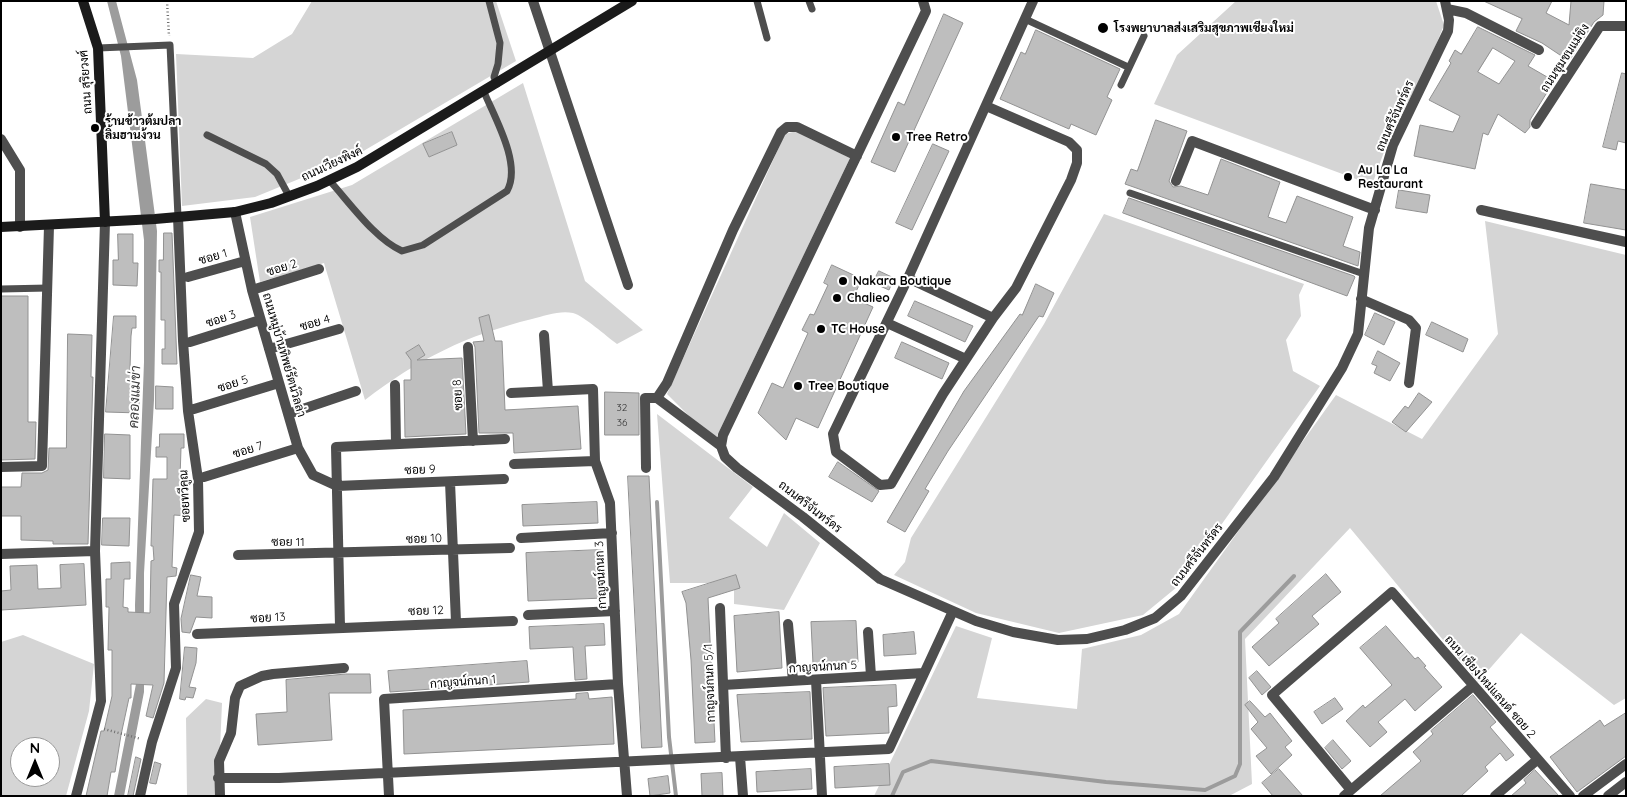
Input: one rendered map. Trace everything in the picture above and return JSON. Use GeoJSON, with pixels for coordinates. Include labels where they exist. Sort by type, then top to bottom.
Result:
{"type":"FeatureCollection","features":[{"type":"Feature","properties":{"kind":"street","name":"ถนน สุริยวงศ์"},"geometry":{"type":"LineString","coordinates":[[83,1],[98,48],[106,222]]}},
{"type":"Feature","properties":{"kind":"street"},"geometry":{"type":"LineString","coordinates":[[533,1],[628,285]]}},
{"type":"Feature","properties":{"kind":"street","name":"ถนนเวียงพิงค์"},"geometry":{"type":"LineString","coordinates":[[1,227],[132,221],[235,212],[289,196],[329,180],[395,146],[632,1]]}},
{"type":"Feature","properties":{"kind":"street"},"geometry":{"type":"LineString","coordinates":[[721,446],[724,435],[926,11],[923,1]]}},
{"type":"Feature","properties":{"kind":"street"},"geometry":{"type":"LineString","coordinates":[[986,106],[1069,142],[1075,146],[1078,156],[1071,180],[1016,288],[993,318],[966,359],[891,484],[880,485],[836,452],[833,434],[908,278],[1033,1]]}},
{"type":"Feature","properties":{"kind":"street"},"geometry":{"type":"LineString","coordinates":[[1446,5],[1466,13],[1539,50]]}},
{"type":"Feature","properties":{"kind":"street","name":"ถนนศรีจันทร์ดร"},"geometry":{"type":"LineString","coordinates":[[657,398],[721,446],[726,456],[737,468],[804,517],[880,580],[953,611],[1013,632],[1058,640],[1086,639],[1125,630],[1155,618],[1181,596],[1274,477],[1342,368],[1358,334],[1370,228],[1393,145],[1448,31],[1450,20],[1446,5]]}},
{"type":"Feature","properties":{"kind":"street","name":"ถนนชุมชนแม่ขิง"},"geometry":{"type":"LineString","coordinates":[[1536,124],[1600,26],[1626,26]]}},
{"type":"Feature","properties":{"kind":"street"},"geometry":{"type":"LineString","coordinates":[[646,468],[645,398],[657,398],[667,383],[733,230],[781,132],[787,127],[797,127],[857,156]]}},
{"type":"Feature","properties":{"kind":"street"},"geometry":{"type":"LineString","coordinates":[[1,139],[20,170],[20,227]]}},
{"type":"Feature","properties":{"kind":"street"},"geometry":{"type":"LineString","coordinates":[[1176,181],[1192,141],[1375,210]]}},
{"type":"Feature","properties":{"kind":"street"},"geometry":{"type":"LineString","coordinates":[[1481,210],[1626,242]]}},
{"type":"Feature","properties":{"kind":"street","name":"ถนนหมู่บ้านทิพย์รัตน์วิลล่า"},"geometry":{"type":"LineString","coordinates":[[235,212],[260,320],[298,448],[312,476],[337,486]]}},
{"type":"Feature","properties":{"kind":"street","name":"ซอยทวีคูณ"},"geometry":{"type":"LineString","coordinates":[[140,796],[152,742],[176,668],[174,604],[199,532],[200,513],[188,411],[178,217]]}},
{"type":"Feature","properties":{"kind":"street"},"geometry":{"type":"LineString","coordinates":[[76,796],[100,701],[95,551],[106,222]]}},
{"type":"Feature","properties":{"kind":"street"},"geometry":{"type":"LineString","coordinates":[[1,467],[42,466],[49,226]]}},
{"type":"Feature","properties":{"kind":"street","name":"ซอย 1"},"geometry":{"type":"LineString","coordinates":[[188,277],[245,261]]}},
{"type":"Feature","properties":{"kind":"street","name":"ซอย 2"},"geometry":{"type":"LineString","coordinates":[[252,290],[319,269]]}},
{"type":"Feature","properties":{"kind":"street"},"geometry":{"type":"LineString","coordinates":[[908,278],[993,318]]}},
{"type":"Feature","properties":{"kind":"street"},"geometry":{"type":"LineString","coordinates":[[1361,299],[1408,320],[1416,328],[1409,383]]}},
{"type":"Feature","properties":{"kind":"street","name":"ซอย 3"},"geometry":{"type":"LineString","coordinates":[[190,342],[260,320]]}},
{"type":"Feature","properties":{"kind":"street"},"geometry":{"type":"LineString","coordinates":[[887,323],[966,359]]}},
{"type":"Feature","properties":{"kind":"street","name":"ซอย 4"},"geometry":{"type":"LineString","coordinates":[[269,349],[339,329]]}},
{"type":"Feature","properties":{"kind":"street"},"geometry":{"type":"LineString","coordinates":[[512,393],[548,391],[544,335]]}},
{"type":"Feature","properties":{"kind":"street","name":"ซอย 8"},"geometry":{"type":"LineString","coordinates":[[468,347],[473,441]]}},
{"type":"Feature","properties":{"kind":"street","name":"ซอย 5"},"geometry":{"type":"LineString","coordinates":[[194,409],[279,382]]}},
{"type":"Feature","properties":{"kind":"street"},"geometry":{"type":"LineString","coordinates":[[395,386],[396,444]]}},
{"type":"Feature","properties":{"kind":"street","name":"กาญจน์กนก 3"},"geometry":{"type":"LineString","coordinates":[[548,391],[593,389],[595,461],[610,503],[618,684],[627,796]]}},
{"type":"Feature","properties":{"kind":"street"},"geometry":{"type":"LineString","coordinates":[[288,414],[356,391]]}},
{"type":"Feature","properties":{"kind":"street"},"geometry":{"type":"LineString","coordinates":[[340,627],[336,447],[505,440]]}},
{"type":"Feature","properties":{"kind":"street","name":"ซอย 7"},"geometry":{"type":"LineString","coordinates":[[204,476],[298,448]]}},
{"type":"Feature","properties":{"kind":"street"},"geometry":{"type":"LineString","coordinates":[[514,464],[595,461]]}},
{"type":"Feature","properties":{"kind":"street","name":"ซอย 9"},"geometry":{"type":"LineString","coordinates":[[337,486],[504,479]]}},
{"type":"Feature","properties":{"kind":"street"},"geometry":{"type":"LineString","coordinates":[[450,482],[456,622]]}},
{"type":"Feature","properties":{"kind":"street"},"geometry":{"type":"LineString","coordinates":[[521,538],[612,533]]}},
{"type":"Feature","properties":{"kind":"street","name":"ซอย 10"},"geometry":{"type":"LineString","coordinates":[[338,554],[510,548]]}},
{"type":"Feature","properties":{"kind":"street"},"geometry":{"type":"LineString","coordinates":[[1,554],[95,551]]}},
{"type":"Feature","properties":{"kind":"street","name":"ซอย 11"},"geometry":{"type":"LineString","coordinates":[[238,555],[338,554]]}},
{"type":"Feature","properties":{"kind":"street","name":"ถนน เชียงใหม่แลนด์ ซอย 2"},"geometry":{"type":"LineString","coordinates":[[1347,793],[1272,695],[1392,592],[1570,796]]}},
{"type":"Feature","properties":{"kind":"street","name":"กาญจน์กนก 5/1"},"geometry":{"type":"LineString","coordinates":[[720,608],[726,758]]}},
{"type":"Feature","properties":{"kind":"street"},"geometry":{"type":"LineString","coordinates":[[528,614],[616,611]]}},
{"type":"Feature","properties":{"kind":"street"},"geometry":{"type":"LineString","coordinates":[[218,778],[279,778],[670,759],[820,754],[889,749],[953,611]]}},
{"type":"Feature","properties":{"kind":"street","name":"ซอย 12"},"geometry":{"type":"LineString","coordinates":[[340,627],[513,620]]}},
{"type":"Feature","properties":{"kind":"street"},"geometry":{"type":"LineString","coordinates":[[788,624],[792,681]]}},
{"type":"Feature","properties":{"kind":"street","name":"ซอย 13"},"geometry":{"type":"LineString","coordinates":[[197,634],[340,627]]}},
{"type":"Feature","properties":{"kind":"street"},"geometry":{"type":"LineString","coordinates":[[868,632],[871,676]]}},
{"type":"Feature","properties":{"kind":"street"},"geometry":{"type":"LineString","coordinates":[[220,796],[219,761],[231,733],[235,698],[240,686],[262,676],[273,674],[344,668]]}},
{"type":"Feature","properties":{"kind":"street","name":"กาญจน์กนก 5"},"geometry":{"type":"LineString","coordinates":[[723,685],[924,673]]}},
{"type":"Feature","properties":{"kind":"street"},"geometry":{"type":"LineString","coordinates":[[816,680],[822,796]]}},
{"type":"Feature","properties":{"kind":"street","name":"กาญจน์กนก 1"},"geometry":{"type":"LineString","coordinates":[[388,773],[384,699],[618,684]]}},
{"type":"Feature","properties":{"kind":"street"},"geometry":{"type":"LineString","coordinates":[[1347,793],[1473,686]]}},
{"type":"Feature","properties":{"kind":"street"},"geometry":{"type":"LineString","coordinates":[[141,739],[152,742]]}},
{"type":"Feature","properties":{"kind":"street"},"geometry":{"type":"LineString","coordinates":[[740,757],[743,796]]}},
{"type":"Feature","properties":{"kind":"street"},"geometry":{"type":"LineString","coordinates":[[1495,796],[1537,760]]}},
{"type":"Feature","properties":{"kind":"street"},"geometry":{"type":"LineString","coordinates":[[1583,796],[1626,764]]}},
{"type":"Feature","properties":{"kind":"street"},"geometry":{"type":"LineString","coordinates":[[388,773],[389,796]]}},
{"type":"Feature","properties":{"kind":"street"},"geometry":{"type":"LineString","coordinates":[[1608,796],[1626,782]]}},
{"type":"Feature","properties":{"kind":"lane"},"geometry":{"type":"LineString","coordinates":[[489,1],[500,43],[498,64],[494,77],[497,84]]}},
{"type":"Feature","properties":{"kind":"lane"},"geometry":{"type":"LineString","coordinates":[[757,1],[767,38]]}},
{"type":"Feature","properties":{"kind":"lane"},"geometry":{"type":"LineString","coordinates":[[1025,19],[1128,67]]}},
{"type":"Feature","properties":{"kind":"lane"},"geometry":{"type":"LineString","coordinates":[[1121,85],[1144,36]]}},
{"type":"Feature","properties":{"kind":"lane"},"geometry":{"type":"LineString","coordinates":[[98,48],[170,45],[178,217]]}},
{"type":"Feature","properties":{"kind":"lane"},"geometry":{"type":"LineString","coordinates":[[329,180],[394,248],[402,252],[423,245],[507,191],[512,182],[512,169],[504,140],[484,92]]}},
{"type":"Feature","properties":{"kind":"lane"},"geometry":{"type":"LineString","coordinates":[[207,135],[266,164],[277,174],[289,196]]}},
{"type":"Feature","properties":{"kind":"lane"},"geometry":{"type":"LineString","coordinates":[[1130,193],[1364,274]]}},
{"type":"Feature","properties":{"kind":"lane"},"geometry":{"type":"LineString","coordinates":[[1,288],[48,288]]}},
{"type":"Feature","properties":{"kind":"path"},"geometry":{"type":"LineString","coordinates":[[167,1],[170,45]]}},
{"type":"Feature","properties":{"kind":"path"},"geometry":{"type":"LineString","coordinates":[[94,726],[141,739]]}},
{"type":"Feature","properties":{"kind":"shaded area"},"geometry":{"type":"Polygon","coordinates":[[[107,1],[116,1],[137,80],[157,231],[154,400],[144,573],[144,692],[124,796],[114,796],[136,684],[135,605],[144,362],[144,240],[121,56],[107,1]]]}},
{"type":"Feature","properties":{"kind":"shaded area"},"geometry":{"type":"Polygon","coordinates":[[[312,1],[496,1],[516,61],[355,156],[255,197],[182,206],[176,54],[253,58],[292,34],[312,1]]]}},
{"type":"Feature","properties":{"kind":"shaded area"},"geometry":{"type":"Polygon","coordinates":[[[1236,1],[1436,1],[1444,25],[1429,62],[1389,138],[1372,185],[1154,104],[1177,55],[1236,1]]]}},
{"type":"Feature","properties":{"kind":"shaded area"},"geometry":{"type":"Polygon","coordinates":[[[523,83],[585,281],[643,330],[617,344],[578,315],[563,312],[547,315],[508,325],[444,350],[404,372],[365,400],[324,263],[260,282],[250,217],[352,185],[523,83]],[[451,132],[424,144],[429,157],[457,145],[451,132]]]}},
{"type":"Feature","properties":{"kind":"shaded area"},"geometry":{"type":"Polygon","coordinates":[[[797,131],[850,158],[717,436],[707,434],[667,394],[785,134],[797,131]]]}},
{"type":"Feature","properties":{"kind":"shaded area"},"geometry":{"type":"Polygon","coordinates":[[[1104,214],[1304,284],[1299,295],[1301,316],[1286,340],[1293,371],[1320,386],[1177,587],[1143,615],[1059,633],[976,613],[894,575],[905,562],[911,538],[1044,324],[1104,214]]]}},
{"type":"Feature","properties":{"kind":"shaded area"},"geometry":{"type":"Polygon","coordinates":[[[1485,221],[1626,255],[1626,698],[1614,705],[1521,633],[1478,682],[1350,528],[1245,639],[1252,784],[1229,796],[874,796],[956,626],[992,638],[977,698],[1077,709],[1082,649],[1141,635],[1179,614],[1336,395],[1422,439],[1498,334],[1485,221]]]}},
{"type":"Feature","properties":{"kind":"shaded area"},"geometry":{"type":"Polygon","coordinates":[[[657,414],[753,487],[729,518],[767,547],[784,513],[820,543],[784,610],[734,604],[734,583],[670,583],[657,414]]]}},
{"type":"Feature","properties":{"kind":"shaded area"},"geometry":{"type":"Polygon","coordinates":[[[23,635],[94,664],[89,711],[66,796],[1,796],[1,642],[23,635]]]}},
{"type":"Feature","properties":{"kind":"shaded area"},"geometry":{"type":"Polygon","coordinates":[[[206,699],[222,703],[218,796],[187,796],[186,718],[206,699]]]}},
{"type":"Feature","properties":{"kind":"building"},"geometry":{"type":"Polygon","coordinates":[[[1484,1],[1552,1],[1546,13],[1569,25],[1571,1],[1604,1],[1603,15],[1594,22],[1569,61],[1542,43],[1516,31],[1522,19],[1484,1]]]}},
{"type":"Feature","properties":{"kind":"building"},"geometry":{"type":"Polygon","coordinates":[[[944,14],[963,23],[895,172],[871,162],[898,102],[904,105],[944,14]]]}},
{"type":"Feature","properties":{"kind":"building"},"geometry":{"type":"Polygon","coordinates":[[[1478,27],[1535,55],[1528,66],[1554,81],[1530,120],[1530,127],[1525,133],[1498,114],[1488,135],[1483,133],[1475,169],[1414,156],[1420,125],[1453,132],[1460,116],[1429,100],[1451,63],[1449,61],[1455,50],[1461,54],[1478,27]],[[1493,48],[1478,72],[1499,84],[1515,61],[1493,48]]]}},
{"type":"Feature","properties":{"kind":"building"},"geometry":{"type":"Polygon","coordinates":[[[1036,30],[1120,69],[1107,97],[1112,100],[1096,135],[1071,124],[1069,129],[1000,99],[1021,52],[1025,54],[1036,30]]]}},
{"type":"Feature","properties":{"kind":"building"},"geometry":{"type":"Polygon","coordinates":[[[1622,73],[1626,74],[1626,143],[1618,141],[1616,150],[1603,147],[1622,73]]]}},
{"type":"Feature","properties":{"kind":"building"},"geometry":{"type":"Polygon","coordinates":[[[1156,120],[1187,131],[1169,181],[1173,187],[1181,186],[1208,195],[1221,159],[1280,182],[1268,217],[1286,223],[1297,196],[1353,217],[1343,246],[1360,252],[1358,266],[1125,184],[1131,169],[1137,171],[1156,120]]]}},
{"type":"Feature","properties":{"kind":"building"},"geometry":{"type":"Polygon","coordinates":[[[452,132],[457,145],[429,157],[423,144],[452,132]]]}},
{"type":"Feature","properties":{"kind":"building"},"geometry":{"type":"Polygon","coordinates":[[[933,144],[949,151],[912,230],[896,223],[933,144]]]}},
{"type":"Feature","properties":{"kind":"building"},"geometry":{"type":"Polygon","coordinates":[[[1591,184],[1626,190],[1626,230],[1584,223],[1591,184]]]}},
{"type":"Feature","properties":{"kind":"building"},"geometry":{"type":"Polygon","coordinates":[[[1399,190],[1430,195],[1427,213],[1396,208],[1399,190]]]}},
{"type":"Feature","properties":{"kind":"building"},"geometry":{"type":"Polygon","coordinates":[[[1129,198],[1355,277],[1347,296],[1123,213],[1129,198]]]}},
{"type":"Feature","properties":{"kind":"building"},"geometry":{"type":"Polygon","coordinates":[[[164,233],[172,233],[177,364],[162,364],[162,349],[165,349],[165,320],[161,320],[161,272],[159,272],[159,260],[163,260],[164,233]]]}},
{"type":"Feature","properties":{"kind":"building"},"geometry":{"type":"Polygon","coordinates":[[[118,234],[133,234],[133,263],[138,263],[137,286],[113,285],[113,260],[118,260],[118,234]]]}},
{"type":"Feature","properties":{"kind":"building"},"geometry":{"type":"Polygon","coordinates":[[[832,265],[862,279],[853,298],[873,307],[818,428],[796,418],[786,440],[758,413],[772,383],[783,388],[808,333],[802,330],[810,314],[814,315],[828,285],[824,283],[832,265]]]}},
{"type":"Feature","properties":{"kind":"building"},"geometry":{"type":"Polygon","coordinates":[[[879,271],[894,278],[889,290],[873,283],[879,271]]]}},
{"type":"Feature","properties":{"kind":"building"},"geometry":{"type":"Polygon","coordinates":[[[1036,284],[1054,293],[1043,317],[1039,316],[948,451],[925,489],[929,491],[905,532],[887,522],[964,391],[1020,314],[1022,315],[1036,284]]]}},
{"type":"Feature","properties":{"kind":"building"},"geometry":{"type":"Polygon","coordinates":[[[1,296],[28,296],[28,422],[36,422],[35,459],[1,460],[1,296]]]}},
{"type":"Feature","properties":{"kind":"building"},"geometry":{"type":"Polygon","coordinates":[[[915,301],[973,326],[965,342],[908,316],[915,301]]]}},
{"type":"Feature","properties":{"kind":"building"},"geometry":{"type":"Polygon","coordinates":[[[1375,313],[1395,322],[1384,345],[1365,335],[1375,313]]]}},
{"type":"Feature","properties":{"kind":"building"},"geometry":{"type":"Polygon","coordinates":[[[489,315],[495,341],[502,341],[505,410],[578,406],[581,449],[514,453],[513,433],[479,433],[475,347],[473,342],[484,341],[479,318],[489,315]]]}},
{"type":"Feature","properties":{"kind":"building"},"geometry":{"type":"Polygon","coordinates":[[[114,316],[136,316],[136,328],[132,328],[131,336],[130,369],[132,378],[136,378],[136,401],[139,401],[139,413],[106,412],[114,316]]]}},
{"type":"Feature","properties":{"kind":"building"},"geometry":{"type":"Polygon","coordinates":[[[1432,322],[1468,339],[1463,352],[1426,335],[1432,322]]]}},
{"type":"Feature","properties":{"kind":"building"},"geometry":{"type":"Polygon","coordinates":[[[68,334],[92,335],[91,377],[93,377],[88,544],[53,544],[53,541],[21,540],[21,516],[1,516],[1,487],[21,487],[22,473],[42,473],[48,470],[49,448],[66,448],[68,334]]]}},
{"type":"Feature","properties":{"kind":"building"},"geometry":{"type":"Polygon","coordinates":[[[902,342],[949,363],[942,379],[895,358],[902,342]]]}},
{"type":"Feature","properties":{"kind":"building"},"geometry":{"type":"Polygon","coordinates":[[[419,345],[425,355],[417,360],[462,358],[466,434],[405,437],[404,380],[411,380],[411,360],[406,353],[419,345]]]}},
{"type":"Feature","properties":{"kind":"building"},"geometry":{"type":"Polygon","coordinates":[[[1378,351],[1400,363],[1390,381],[1374,373],[1377,366],[1372,364],[1378,351]]]}},
{"type":"Feature","properties":{"kind":"building"},"geometry":{"type":"Polygon","coordinates":[[[156,386],[173,387],[173,409],[156,409],[156,386]]]}},
{"type":"Feature","properties":{"kind":"building"},"geometry":{"type":"Polygon","coordinates":[[[605,392],[639,393],[639,435],[605,435],[605,392]]]}},
{"type":"Feature","properties":{"kind":"building"},"geometry":{"type":"Polygon","coordinates":[[[1419,393],[1432,402],[1406,432],[1392,422],[1405,406],[1408,408],[1419,393]]]}},
{"type":"Feature","properties":{"kind":"building"},"geometry":{"type":"Polygon","coordinates":[[[105,434],[130,435],[130,479],[104,478],[105,434]]]}},
{"type":"Feature","properties":{"kind":"building"},"geometry":{"type":"Polygon","coordinates":[[[160,434],[184,434],[184,448],[181,448],[180,479],[183,479],[183,498],[189,498],[189,516],[174,515],[172,567],[177,568],[176,576],[167,577],[164,683],[153,718],[146,716],[153,685],[131,684],[131,698],[129,698],[121,735],[115,772],[111,772],[107,796],[86,796],[101,731],[104,731],[112,696],[112,650],[108,650],[109,607],[106,607],[106,579],[111,579],[111,563],[130,562],[130,579],[124,579],[123,607],[128,608],[128,612],[150,613],[151,561],[154,560],[153,546],[151,546],[153,479],[167,479],[167,457],[156,457],[156,447],[159,447],[160,434]]]}},
{"type":"Feature","properties":{"kind":"building"},"geometry":{"type":"Polygon","coordinates":[[[838,462],[879,491],[872,502],[829,477],[838,462]]]}},
{"type":"Feature","properties":{"kind":"building"},"geometry":{"type":"Polygon","coordinates":[[[628,476],[649,476],[662,747],[642,748],[628,476]]]}},
{"type":"Feature","properties":{"kind":"building"},"geometry":{"type":"Polygon","coordinates":[[[597,502],[598,523],[523,526],[522,505],[597,502]]]}},
{"type":"Feature","properties":{"kind":"building"},"geometry":{"type":"Polygon","coordinates":[[[103,518],[130,518],[129,546],[102,545],[103,518]]]}},
{"type":"Feature","properties":{"kind":"building"},"geometry":{"type":"Polygon","coordinates":[[[601,550],[604,598],[528,601],[526,553],[601,550]]]}},
{"type":"Feature","properties":{"kind":"building"},"geometry":{"type":"Polygon","coordinates":[[[84,564],[86,605],[1,610],[1,591],[11,590],[10,566],[37,565],[38,589],[61,588],[60,565],[84,564]]]}},
{"type":"Feature","properties":{"kind":"building"},"geometry":{"type":"Polygon","coordinates":[[[1326,574],[1341,592],[1312,616],[1319,624],[1269,666],[1252,647],[1279,623],[1276,619],[1326,574]]]}},
{"type":"Feature","properties":{"kind":"building"},"geometry":{"type":"Polygon","coordinates":[[[191,575],[201,577],[197,596],[212,597],[212,618],[196,617],[190,633],[182,632],[181,619],[191,575]]]}},
{"type":"Feature","properties":{"kind":"building"},"geometry":{"type":"Polygon","coordinates":[[[736,575],[740,588],[708,598],[715,742],[695,743],[691,660],[686,603],[682,592],[736,575]]]}},
{"type":"Feature","properties":{"kind":"building"},"geometry":{"type":"Polygon","coordinates":[[[779,612],[782,668],[737,672],[734,616],[779,612]]]}},
{"type":"Feature","properties":{"kind":"building"},"geometry":{"type":"Polygon","coordinates":[[[856,621],[858,662],[813,664],[811,622],[856,621]]]}},
{"type":"Feature","properties":{"kind":"building"},"geometry":{"type":"Polygon","coordinates":[[[604,624],[605,645],[585,646],[587,679],[575,680],[573,647],[530,649],[529,627],[604,624]]]}},
{"type":"Feature","properties":{"kind":"building"},"geometry":{"type":"Polygon","coordinates":[[[1386,626],[1415,659],[1418,657],[1426,666],[1424,667],[1442,687],[1415,711],[1405,699],[1378,722],[1387,732],[1370,747],[1346,721],[1363,705],[1365,708],[1392,685],[1360,648],[1386,626]]]}},
{"type":"Feature","properties":{"kind":"building"},"geometry":{"type":"Polygon","coordinates":[[[914,632],[916,654],[884,656],[883,635],[914,632]]]}},
{"type":"Feature","properties":{"kind":"building"},"geometry":{"type":"Polygon","coordinates":[[[185,647],[197,648],[196,663],[189,687],[196,688],[193,698],[186,697],[185,700],[180,699],[185,647]]]}},
{"type":"Feature","properties":{"kind":"building"},"geometry":{"type":"Polygon","coordinates":[[[527,661],[529,682],[390,692],[388,671],[527,661]]]}},
{"type":"Feature","properties":{"kind":"building"},"geometry":{"type":"Polygon","coordinates":[[[1257,671],[1271,687],[1262,695],[1249,678],[1257,671]]]}},
{"type":"Feature","properties":{"kind":"building"},"geometry":{"type":"Polygon","coordinates":[[[346,674],[370,674],[371,693],[329,693],[332,740],[258,745],[256,714],[287,712],[286,680],[346,674]]]}},
{"type":"Feature","properties":{"kind":"building"},"geometry":{"type":"Polygon","coordinates":[[[896,685],[897,706],[888,707],[889,733],[826,736],[823,688],[896,685]]]}},
{"type":"Feature","properties":{"kind":"building"},"geometry":{"type":"Polygon","coordinates":[[[810,692],[812,739],[741,742],[737,695],[810,692]]]}},
{"type":"Feature","properties":{"kind":"building"},"geometry":{"type":"Polygon","coordinates":[[[588,693],[589,699],[612,697],[614,744],[404,754],[403,710],[576,699],[576,694],[588,693]]]}},
{"type":"Feature","properties":{"kind":"building"},"geometry":{"type":"Polygon","coordinates":[[[1473,695],[1496,722],[1490,727],[1514,755],[1506,761],[1500,753],[1485,767],[1488,771],[1461,796],[1380,796],[1421,761],[1413,752],[1433,734],[1431,731],[1473,695]]]}},
{"type":"Feature","properties":{"kind":"building"},"geometry":{"type":"Polygon","coordinates":[[[1335,698],[1343,709],[1322,724],[1314,712],[1335,698]]]}},
{"type":"Feature","properties":{"kind":"building"},"geometry":{"type":"Polygon","coordinates":[[[1250,701],[1265,717],[1270,713],[1292,741],[1285,747],[1292,755],[1271,774],[1256,756],[1267,748],[1251,729],[1258,722],[1245,705],[1250,701]]]}},
{"type":"Feature","properties":{"kind":"building"},"geometry":{"type":"Polygon","coordinates":[[[1626,713],[1626,756],[1577,792],[1550,757],[1600,720],[1604,726],[1626,713]]]}},
{"type":"Feature","properties":{"kind":"building"},"geometry":{"type":"Polygon","coordinates":[[[1333,740],[1351,761],[1342,769],[1325,748],[1333,740]]]}},
{"type":"Feature","properties":{"kind":"building"},"geometry":{"type":"Polygon","coordinates":[[[136,757],[141,759],[133,796],[128,796],[136,757]]]}},
{"type":"Feature","properties":{"kind":"building"},"geometry":{"type":"Polygon","coordinates":[[[155,762],[161,764],[156,784],[150,783],[155,762]]]}},
{"type":"Feature","properties":{"kind":"building"},"geometry":{"type":"Polygon","coordinates":[[[889,764],[890,785],[835,788],[834,767],[889,764]]]}},
{"type":"Feature","properties":{"kind":"building"},"geometry":{"type":"Polygon","coordinates":[[[811,769],[812,789],[757,792],[756,772],[811,769]]]}},
{"type":"Feature","properties":{"kind":"building"},"geometry":{"type":"Polygon","coordinates":[[[1279,769],[1303,796],[1273,796],[1262,783],[1279,769]]]}},
{"type":"Feature","properties":{"kind":"building"},"geometry":{"type":"Polygon","coordinates":[[[1535,770],[1559,796],[1511,796],[1526,783],[1524,780],[1535,770]]]}},
{"type":"Feature","properties":{"kind":"building"},"geometry":{"type":"Polygon","coordinates":[[[722,773],[723,796],[702,796],[701,774],[722,773]]]}},
{"type":"Feature","properties":{"kind":"building"},"geometry":{"type":"Polygon","coordinates":[[[668,776],[670,793],[650,796],[648,779],[668,776]]]}},
{"type":"Feature","properties":{"kind":"waterway"},"geometry":{"type":"LineString","coordinates":[[657,502],[669,737],[676,796]]}},
{"type":"Feature","properties":{"kind":"waterway"},"geometry":{"type":"LineString","coordinates":[[892,796],[903,772],[931,761],[1106,782],[1205,790],[1235,776],[1240,764],[1240,632],[1294,576]]}},
{"type":"Feature","properties":{"kind":"place","name":"โรงพยาบาลส่งเสริมสุขภาพเชียงใหม่"},"geometry":{"type":"Point","coordinates":[1103,28]}},
{"type":"Feature","properties":{"kind":"place","name":"ร้านข้าวต้มปลา ลิ้มฮานง้วน"},"geometry":{"type":"Point","coordinates":[95,128]}},
{"type":"Feature","properties":{"kind":"place","name":"Tree Retro"},"geometry":{"type":"Point","coordinates":[896,137]}},
{"type":"Feature","properties":{"kind":"place","name":"Au La La Restaurant"},"geometry":{"type":"Point","coordinates":[1348,177]}},
{"type":"Feature","properties":{"kind":"place","name":"Nakara Boutique"},"geometry":{"type":"Point","coordinates":[843,281]}},
{"type":"Feature","properties":{"kind":"place","name":"Chalieo"},"geometry":{"type":"Point","coordinates":[837,298]}},
{"type":"Feature","properties":{"kind":"place","name":"TC House"},"geometry":{"type":"Point","coordinates":[821,329]}},
{"type":"Feature","properties":{"kind":"place","name":"Tree Boutique"},"geometry":{"type":"Point","coordinates":[798,386]}},
{"type":"Feature","properties":{"kind":"water label","name":"คลองแม่ข่า"},"geometry":{"type":"Point","coordinates":[135,397]}}]}
